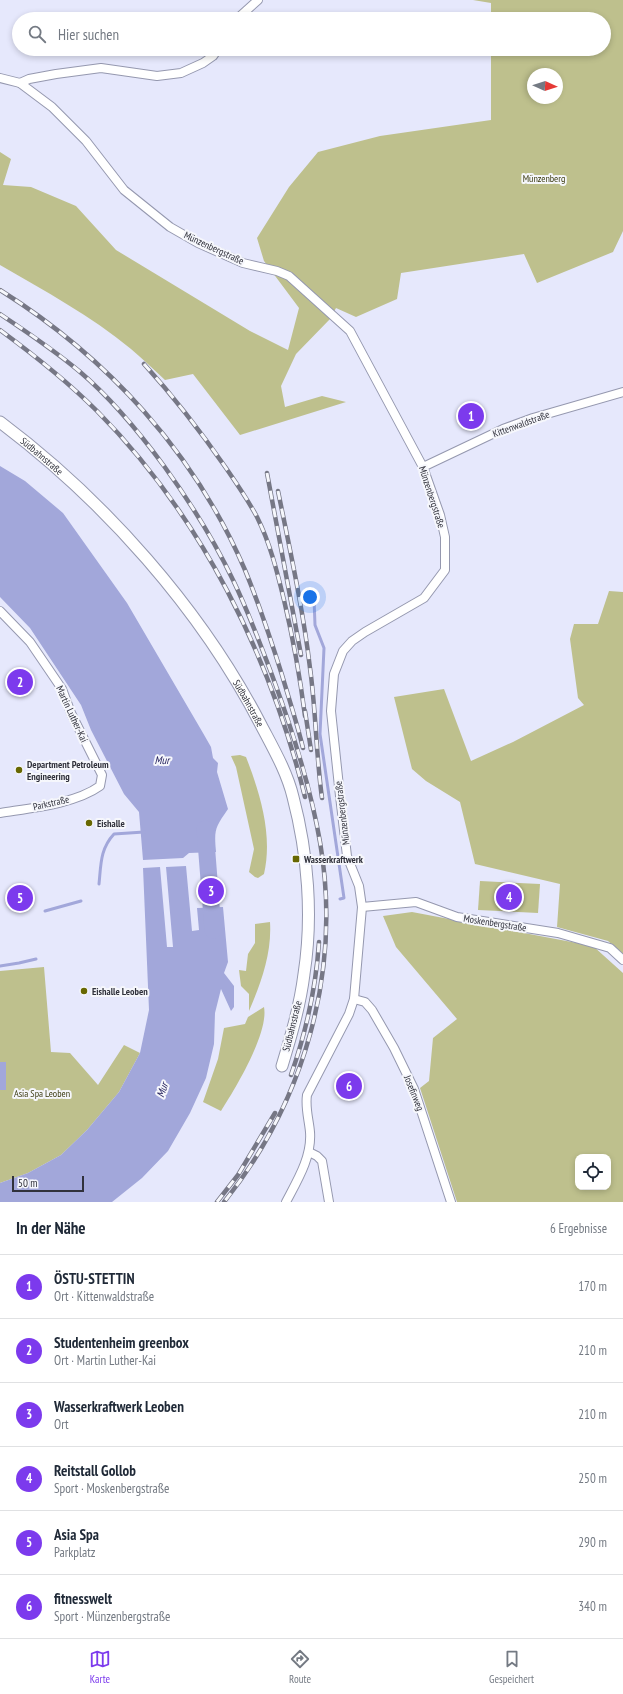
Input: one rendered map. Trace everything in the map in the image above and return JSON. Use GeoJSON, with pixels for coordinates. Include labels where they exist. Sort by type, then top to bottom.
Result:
{"type":"FeatureCollection","features":[{"type":"Feature","properties":{"kind":"main road","name":"Südbahnstraße"},"geometry":{"type":"LineString","coordinates":[[0,422],[28,443],[97,506],[156,571],[183,604],[234,677],[250,703],[275,752],[293,795],[297,814],[304,858],[308,913],[308,946],[304,975],[292,1034],[282,1066]]}},
{"type":"Feature","properties":{"kind":"street"},"geometry":{"type":"LineString","coordinates":[[245,12],[258,0]]}},
{"type":"Feature","properties":{"kind":"street"},"geometry":{"type":"LineString","coordinates":[[0,78],[20,83],[29,79],[56,74],[101,68],[157,76],[181,73],[203,63],[211,56]]}},
{"type":"Feature","properties":{"kind":"street","name":"Münzenbergstraße"},"geometry":{"type":"LineString","coordinates":[[20,83],[62,116],[91,147],[124,190],[170,227],[198,243],[243,263],[276,271],[288,276],[350,331],[423,467],[440,515],[445,537],[445,570],[424,598],[352,641],[343,652],[334,674],[331,711],[347,856],[359,886],[362,907],[354,999],[346,1021],[307,1095],[306,1102],[310,1132],[309,1152],[301,1174],[286,1202]]}},
{"type":"Feature","properties":{"kind":"street","name":"Kittenwaldstraße"},"geometry":{"type":"LineString","coordinates":[[423,467],[504,429],[540,416],[623,392]]}},
{"type":"Feature","properties":{"kind":"street","name":"Martin Luther-Kai"},"geometry":{"type":"LineString","coordinates":[[0,611],[30,642],[62,689],[71,713],[102,775],[100,786]]}},
{"type":"Feature","properties":{"kind":"street","name":"Parkstraße"},"geometry":{"type":"LineString","coordinates":[[0,813],[68,800],[92,792],[100,786]]}},
{"type":"Feature","properties":{"kind":"street","name":"Moskenbergstraße"},"geometry":{"type":"LineString","coordinates":[[362,907],[416,902],[457,917],[558,933],[610,948],[623,960]]}},
{"type":"Feature","properties":{"kind":"street","name":"Josefinweg"},"geometry":{"type":"LineString","coordinates":[[354,999],[365,1002],[372,1010],[394,1048],[414,1089],[451,1202]]}},
{"type":"Feature","properties":{"kind":"street"},"geometry":{"type":"LineString","coordinates":[[309,1152],[317,1156],[322,1161],[329,1202]]}},
{"type":"Feature","properties":{"kind":"green space","name":"Münzenberg"},"geometry":{"type":"Polygon","coordinates":[[[473,0],[623,0],[623,231],[613,252],[537,283],[524,254],[401,273],[397,299],[356,317],[336,308],[330,319],[296,354],[281,386],[285,407],[322,396],[346,402],[240,435],[193,374],[165,380],[116,337],[67,304],[0,265],[0,152],[11,159],[3,185],[31,187],[76,206],[116,250],[250,331],[288,350],[299,308],[264,261],[257,238],[289,187],[318,152],[380,136],[491,120],[491,56],[611,56],[611,12],[491,12],[491,3],[473,0]]]}},
{"type":"Feature","properties":{"kind":"green space"},"geometry":{"type":"Polygon","coordinates":[[[609,591],[623,592],[623,954],[608,941],[557,927],[560,884],[475,864],[460,802],[426,781],[412,769],[394,697],[444,689],[471,761],[513,742],[584,705],[578,698],[570,639],[574,624],[598,624],[609,591]]]}},
{"type":"Feature","properties":{"kind":"green space"},"geometry":{"type":"Polygon","coordinates":[[[240,755],[246,757],[264,814],[267,844],[266,859],[264,874],[258,878],[249,872],[254,849],[236,767],[231,756],[240,755]]]}},
{"type":"Feature","properties":{"kind":"green space"},"geometry":{"type":"Polygon","coordinates":[[[480,881],[540,884],[538,913],[478,910],[480,881]]]}},
{"type":"Feature","properties":{"kind":"green space"},"geometry":{"type":"Polygon","coordinates":[[[412,912],[593,946],[623,973],[623,1202],[457,1202],[420,1088],[429,1081],[433,1038],[457,1019],[396,947],[383,916],[412,912]]]}},
{"type":"Feature","properties":{"kind":"green space"},"geometry":{"type":"Polygon","coordinates":[[[270,922],[269,945],[265,968],[249,1011],[249,994],[241,986],[239,970],[246,971],[248,954],[255,943],[255,924],[270,922]]]}},
{"type":"Feature","properties":{"kind":"green space","name":"Asia Spa Leoben"},"geometry":{"type":"Polygon","coordinates":[[[44,967],[51,1052],[70,1053],[98,1085],[124,1045],[140,1053],[119,1092],[87,1130],[61,1155],[28,1173],[0,1183],[0,971],[44,967]]]}},
{"type":"Feature","properties":{"kind":"green space"},"geometry":{"type":"Polygon","coordinates":[[[264,1007],[264,1018],[256,1046],[242,1075],[221,1111],[203,1102],[218,1059],[224,1028],[245,1024],[248,1017],[264,1007]]]}},
{"type":"Feature","properties":{"kind":"water","name":"Mur"},"geometry":{"type":"Polygon","coordinates":[[[0,466],[25,481],[63,513],[127,603],[211,747],[213,758],[218,763],[217,772],[228,809],[220,820],[216,829],[216,852],[189,853],[183,858],[143,860],[139,812],[124,794],[91,730],[81,705],[30,628],[0,597],[0,466]]]}},
{"type":"Feature","properties":{"kind":"water","name":"Mur"},"geometry":{"type":"Polygon","coordinates":[[[186,866],[192,931],[199,930],[197,908],[223,907],[228,962],[224,973],[234,986],[234,1007],[231,1011],[221,989],[215,1013],[214,1044],[206,1078],[190,1113],[168,1151],[142,1178],[112,1202],[0,1202],[0,1183],[28,1173],[61,1155],[87,1130],[119,1092],[140,1053],[149,1010],[143,868],[160,867],[167,947],[173,947],[166,867],[186,866]]]}},
{"type":"Feature","properties":{"kind":"water"},"geometry":{"type":"Polygon","coordinates":[[[0,1062],[6,1062],[6,1090],[0,1090],[0,1062]]]}},
{"type":"Feature","properties":{"kind":"waterway"},"geometry":{"type":"LineString","coordinates":[[314,599],[315,625],[324,648],[320,734],[344,898],[340,899]]}},
{"type":"Feature","properties":{"kind":"waterway","name":"Mur"},"geometry":{"type":"LineString","coordinates":[[205,829],[213,930]]}},
{"type":"Feature","properties":{"kind":"waterway"},"geometry":{"type":"LineString","coordinates":[[99,884],[104,851],[106,845],[114,834],[144,832]]}},
{"type":"Feature","properties":{"kind":"waterway"},"geometry":{"type":"LineString","coordinates":[[45,911],[81,901]]}},
{"type":"Feature","properties":{"kind":"waterway"},"geometry":{"type":"LineString","coordinates":[[0,966],[36,959]]}},
{"type":"Feature","properties":{"kind":"railway"},"geometry":{"type":"LineString","coordinates":[[0,290],[39,316],[111,377],[144,411],[174,448],[201,486],[225,527],[245,570],[265,622],[296,720],[303,748]]}},
{"type":"Feature","properties":{"kind":"railway"},"geometry":{"type":"LineString","coordinates":[[0,314],[60,356],[103,393],[145,441],[192,507],[226,565],[254,627],[287,716],[311,799],[320,842],[326,890],[326,938],[321,986],[311,1032],[296,1077],[276,1121],[252,1163],[224,1202]]}},
{"type":"Feature","properties":{"kind":"railway"},"geometry":{"type":"LineString","coordinates":[[0,330],[74,389],[97,411],[134,452],[168,496],[199,542],[227,590],[251,640],[272,692],[290,744],[305,797]]}},
{"type":"Feature","properties":{"kind":"railway"},"geometry":{"type":"LineString","coordinates":[[144,364],[177,402],[217,455],[246,498],[262,527],[279,578],[296,658],[305,716]]}},
{"type":"Feature","properties":{"kind":"railway"},"geometry":{"type":"LineString","coordinates":[[267,473],[301,655]]}},
{"type":"Feature","properties":{"kind":"railway"},"geometry":{"type":"LineString","coordinates":[[278,491],[304,624],[312,684],[322,798]]}},
{"type":"Feature","properties":{"kind":"railway"},"geometry":{"type":"LineString","coordinates":[[305,711],[311,750]]}},
{"type":"Feature","properties":{"kind":"railway"},"geometry":{"type":"LineString","coordinates":[[291,1075],[310,1010],[318,959],[319,942]]}},
{"type":"Feature","properties":{"kind":"railway"},"geometry":{"type":"LineString","coordinates":[[217,1202],[238,1175],[275,1113]]}},
{"type":"Feature","properties":{"kind":"place","name":"ÖSTU-STETTIN"},"geometry":{"type":"Point","coordinates":[471,416]}},
{"type":"Feature","properties":{"kind":"place","name":"Studentenheim greenbox"},"geometry":{"type":"Point","coordinates":[20,682]}},
{"type":"Feature","properties":{"kind":"place","name":"Department Petroleum Engineering"},"geometry":{"type":"Point","coordinates":[19,770]}},
{"type":"Feature","properties":{"kind":"place","name":"Eishalle"},"geometry":{"type":"Point","coordinates":[89,823]}},
{"type":"Feature","properties":{"kind":"place","name":"Wasserkraftwerk"},"geometry":{"type":"Point","coordinates":[296,859]}},
{"type":"Feature","properties":{"kind":"place","name":"Wasserkraftwerk Leoben"},"geometry":{"type":"Point","coordinates":[211,891]}},
{"type":"Feature","properties":{"kind":"place","name":"Reitstall Gollob"},"geometry":{"type":"Point","coordinates":[509,897]}},
{"type":"Feature","properties":{"kind":"place","name":"Asia Spa"},"geometry":{"type":"Point","coordinates":[20,898]}},
{"type":"Feature","properties":{"kind":"place","name":"Eishalle Leoben"},"geometry":{"type":"Point","coordinates":[84,991]}},
{"type":"Feature","properties":{"kind":"place","name":"fitnesswelt"},"geometry":{"type":"Point","coordinates":[349,1086]}}]}
